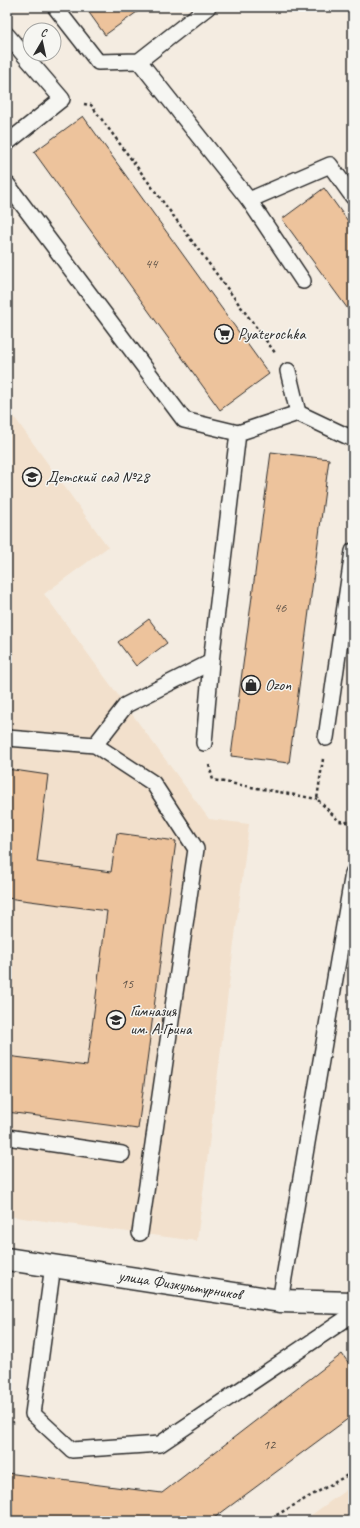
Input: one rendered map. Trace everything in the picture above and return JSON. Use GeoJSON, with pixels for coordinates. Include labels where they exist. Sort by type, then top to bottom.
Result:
{"type":"FeatureCollection","features":[{"type":"Feature","properties":{"kind":"street","name":"улица Физкультурников"},"geometry":{"type":"LineString","coordinates":[[7,1259],[54,1265],[280,1301],[353,1303]]}},
{"type":"Feature","properties":{"kind":"lane"},"geometry":{"type":"LineString","coordinates":[[55,7],[98,62],[139,61],[208,7]]}},
{"type":"Feature","properties":{"kind":"lane"},"geometry":{"type":"LineString","coordinates":[[7,35],[62,99],[7,143]]}},
{"type":"Feature","properties":{"kind":"lane"},"geometry":{"type":"LineString","coordinates":[[139,61],[249,200],[303,281]]}},
{"type":"Feature","properties":{"kind":"lane"},"geometry":{"type":"LineString","coordinates":[[249,200],[330,165],[353,197]]}},
{"type":"Feature","properties":{"kind":"lane"},"geometry":{"type":"LineString","coordinates":[[7,184],[184,420],[238,433],[298,413],[353,440]]}},
{"type":"Feature","properties":{"kind":"lane"},"geometry":{"type":"LineString","coordinates":[[288,370],[298,413]]}},
{"type":"Feature","properties":{"kind":"lane"},"geometry":{"type":"LineString","coordinates":[[204,742],[211,662],[238,433]]}},
{"type":"Feature","properties":{"kind":"lane"},"geometry":{"type":"LineString","coordinates":[[326,738],[353,551]]}},
{"type":"Feature","properties":{"kind":"lane"},"geometry":{"type":"LineString","coordinates":[[95,745],[126,705],[211,662]]}},
{"type":"Feature","properties":{"kind":"lane"},"geometry":{"type":"LineString","coordinates":[[7,738],[95,745],[153,783],[196,849],[140,1232]]}},
{"type":"Feature","properties":{"kind":"lane"},"geometry":{"type":"LineString","coordinates":[[280,1301],[353,873]]}},
{"type":"Feature","properties":{"kind":"lane"},"geometry":{"type":"LineString","coordinates":[[7,1137],[122,1154]]}},
{"type":"Feature","properties":{"kind":"lane"},"geometry":{"type":"LineString","coordinates":[[54,1265],[33,1414],[72,1450],[160,1444],[353,1314]]}},
{"type":"Feature","properties":{"kind":"path"},"geometry":{"type":"LineString","coordinates":[[62,99],[91,105],[288,370]]}},
{"type":"Feature","properties":{"kind":"path"},"geometry":{"type":"LineString","coordinates":[[317,799],[326,738]]}},
{"type":"Feature","properties":{"kind":"path"},"geometry":{"type":"LineString","coordinates":[[204,742],[213,780],[317,799],[339,821],[353,823]]}},
{"type":"Feature","properties":{"kind":"path"},"geometry":{"type":"LineString","coordinates":[[266,1521],[353,1472]]}},
{"type":"Feature","properties":{"kind":"shaded area","name":"Гимназия им. А.Грина"},"geometry":{"type":"Polygon","coordinates":[[[7,407],[108,547],[44,594],[209,819],[249,824],[197,1241],[7,1216],[7,407]]]}},
{"type":"Feature","properties":{"kind":"shaded area"},"geometry":{"type":"Polygon","coordinates":[[[353,1485],[353,1521],[303,1521],[353,1485]]]}},
{"type":"Feature","properties":{"kind":"building"},"geometry":{"type":"Polygon","coordinates":[[[85,7],[144,7],[105,35],[85,7]]]}},
{"type":"Feature","properties":{"kind":"building"},"geometry":{"type":"Polygon","coordinates":[[[83,116],[269,374],[220,410],[34,152],[83,116]]]}},
{"type":"Feature","properties":{"kind":"building"},"geometry":{"type":"Polygon","coordinates":[[[324,188],[353,228],[353,316],[282,219],[324,188]]]}},
{"type":"Feature","properties":{"kind":"building"},"geometry":{"type":"Polygon","coordinates":[[[271,452],[329,459],[289,763],[231,756],[271,452]]]}},
{"type":"Feature","properties":{"kind":"building"},"geometry":{"type":"Polygon","coordinates":[[[149,619],[167,643],[136,666],[118,642],[149,619]]]}},
{"type":"Feature","properties":{"kind":"building"},"geometry":{"type":"Polygon","coordinates":[[[7,769],[48,775],[37,862],[111,872],[117,833],[176,841],[138,1129],[7,1112],[7,1056],[87,1066],[107,911],[7,898],[7,769]]]}},
{"type":"Feature","properties":{"kind":"building"},"geometry":{"type":"Polygon","coordinates":[[[342,1354],[353,1369],[353,1415],[210,1521],[7,1521],[7,1473],[162,1493],[342,1354]]]}},
{"type":"Feature","properties":{"kind":"place","name":"Pyaterochka"},"geometry":{"type":"Point","coordinates":[224,334]}},
{"type":"Feature","properties":{"kind":"place","name":"Детский сад №28"},"geometry":{"type":"Point","coordinates":[32,477]}},
{"type":"Feature","properties":{"kind":"place","name":"Ozon"},"geometry":{"type":"Point","coordinates":[251,685]}},
{"type":"Feature","properties":{"kind":"place","name":"Гимназия им. А.Грина"},"geometry":{"type":"Point","coordinates":[116,1020]}}]}
